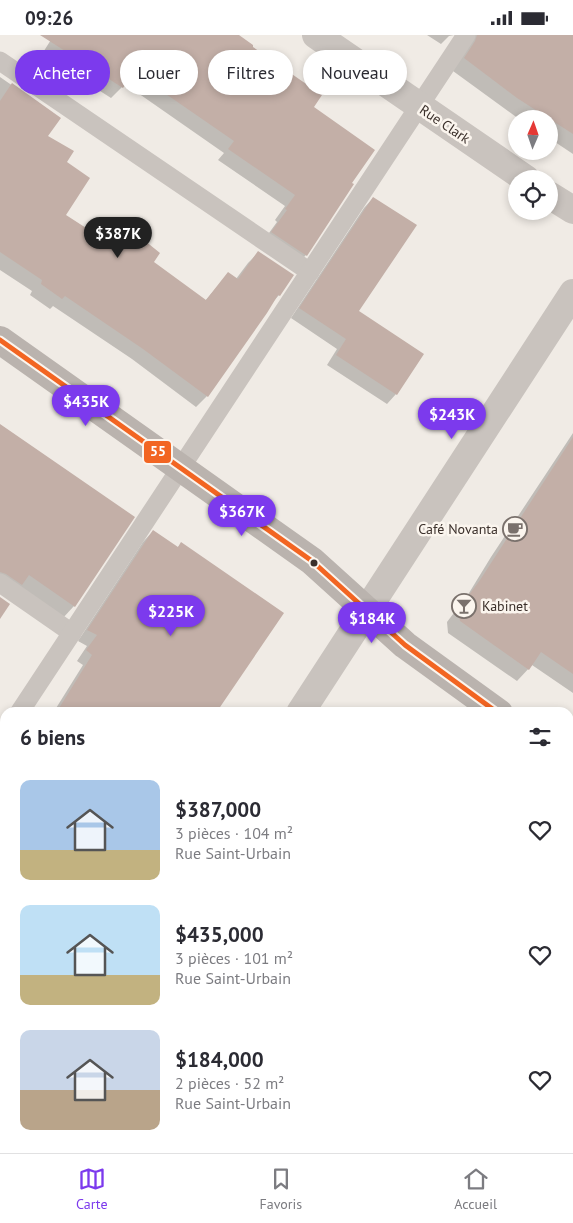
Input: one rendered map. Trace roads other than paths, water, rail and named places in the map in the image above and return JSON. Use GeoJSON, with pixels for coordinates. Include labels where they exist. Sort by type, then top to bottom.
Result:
{"type":"FeatureCollection","features":[{"type":"Feature","properties":{"kind":"main road"},"geometry":{"type":"LineString","coordinates":[[0,339],[312,561],[405,645],[491,707]]}},
{"type":"Feature","properties":{"kind":"street","name":"Rue Clark"},"geometry":{"type":"LineString","coordinates":[[316,35],[513,170]]}},
{"type":"Feature","properties":{"kind":"street"},"geometry":{"type":"LineString","coordinates":[[558,201],[573,210]]}},
{"type":"Feature","properties":{"kind":"street"},"geometry":{"type":"LineString","coordinates":[[304,707],[573,293]]}},
{"type":"Feature","properties":{"kind":"lane"},"geometry":{"type":"LineString","coordinates":[[23,707],[466,35]]}},
{"type":"Feature","properties":{"kind":"lane"},"geometry":{"type":"LineString","coordinates":[[0,61],[103,133],[310,272]]}},
{"type":"Feature","properties":{"kind":"lane"},"geometry":{"type":"LineString","coordinates":[[0,583],[72,633]]}},
{"type":"Feature","properties":{"kind":"place","name":"Café Novanta"},"geometry":{"type":"Point","coordinates":[515,529]}},
{"type":"Feature","properties":{"kind":"place","name":"Kabinet"},"geometry":{"type":"Point","coordinates":[464,606]}}]}
